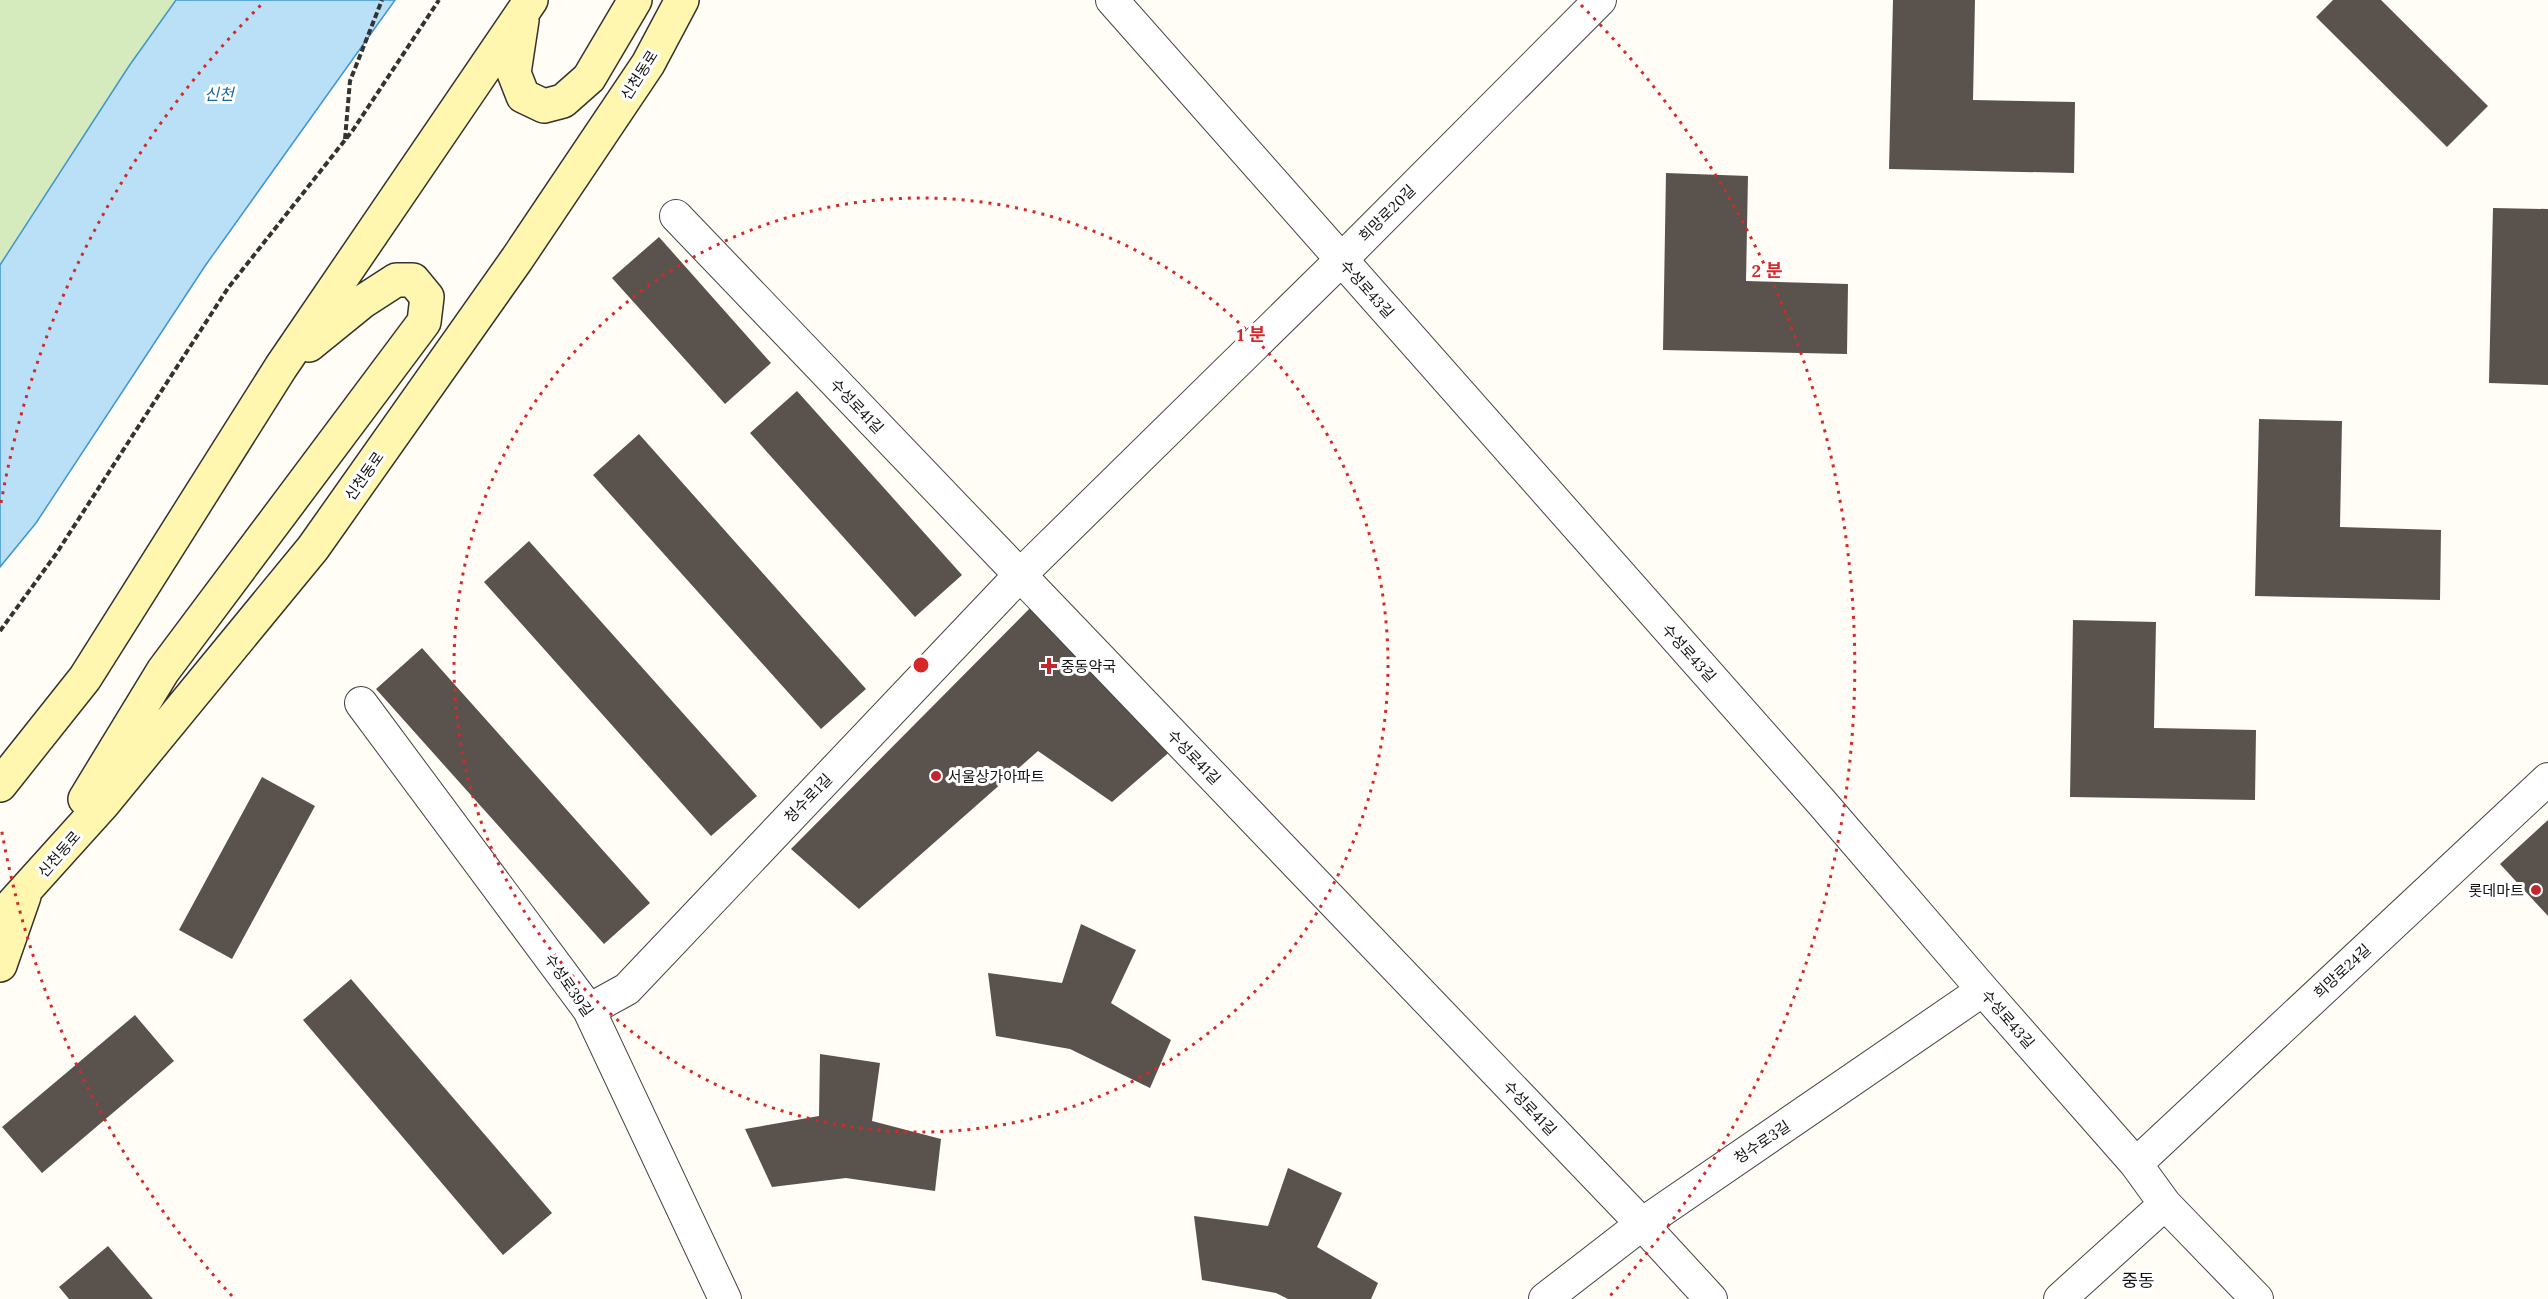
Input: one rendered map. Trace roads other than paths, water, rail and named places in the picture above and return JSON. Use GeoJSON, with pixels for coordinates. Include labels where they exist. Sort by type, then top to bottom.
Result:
{"type":"FeatureCollection","features":[{"type":"Feature","properties":{"kind":"main road"},"geometry":{"type":"LineString","coordinates":[[527,6],[514,73],[523,96],[544,106],[563,101],[589,78],[635,0]]}},
{"type":"Feature","properties":{"kind":"main road","name":"신천동로"},"geometry":{"type":"LineString","coordinates":[[0,918],[102,805],[313,548],[517,259],[648,64],[682,0]]}},
{"type":"Feature","properties":{"kind":"main road"},"geometry":{"type":"LineString","coordinates":[[648,64],[696,0]]}},
{"type":"Feature","properties":{"kind":"main road"},"geometry":{"type":"LineString","coordinates":[[0,785],[85,678],[281,367],[527,6]]}},
{"type":"Feature","properties":{"kind":"main road"},"geometry":{"type":"LineString","coordinates":[[0,965],[31,886],[163,671],[424,322],[427,297],[413,280],[396,280],[362,302],[281,367]]}},
{"type":"Feature","properties":{"kind":"street","name":"수성로43길"},"geometry":{"type":"LineString","coordinates":[[1112,0],[1822,804],[2136,1164],[2165,1204],[2257,1299]]}},
{"type":"Feature","properties":{"kind":"street","name":"희망로20길"},"geometry":{"type":"LineString","coordinates":[[1019,576],[1341,260],[1600,0]]}},
{"type":"Feature","properties":{"kind":"street","name":"수성로41길"},"geometry":{"type":"LineString","coordinates":[[676,216],[1642,1224],[1710,1299]]}},
{"type":"Feature","properties":{"kind":"street","name":"청수로1길"},"geometry":{"type":"LineString","coordinates":[[590,1010],[627,988],[1019,576]]}},
{"type":"Feature","properties":{"kind":"street","name":"수성로39길"},"geometry":{"type":"LineString","coordinates":[[360,703],[590,1010],[724,1299]]}},
{"type":"Feature","properties":{"kind":"street","name":"희망로24길"},"geometry":{"type":"LineString","coordinates":[[2136,1164],[2548,779]]}},
{"type":"Feature","properties":{"kind":"street","name":"청수로3길"},"geometry":{"type":"LineString","coordinates":[[1545,1299],[1642,1224],[1983,990]]}},
{"type":"Feature","properties":{"kind":"street"},"geometry":{"type":"LineString","coordinates":[[2060,1299],[2165,1204]]}},
{"type":"Feature","properties":{"kind":"water","name":"신천"},"geometry":{"type":"Polygon","coordinates":[[[176,0],[395,0],[205,266],[36,523],[0,567],[0,265],[129,66],[176,0]]]}},
{"type":"Feature","properties":{"kind":"place","name":"중동약국"},"geometry":{"type":"Point","coordinates":[1049,666]}},
{"type":"Feature","properties":{"kind":"place","name":"서울상가아파트"},"geometry":{"type":"Point","coordinates":[936,776]}},
{"type":"Feature","properties":{"kind":"place","name":"롯데마트"},"geometry":{"type":"Point","coordinates":[2536,890]}},
{"type":"Feature","properties":{"kind":"district","name":"중동"},"geometry":{"type":"Point","coordinates":[2138,1280]}}]}
